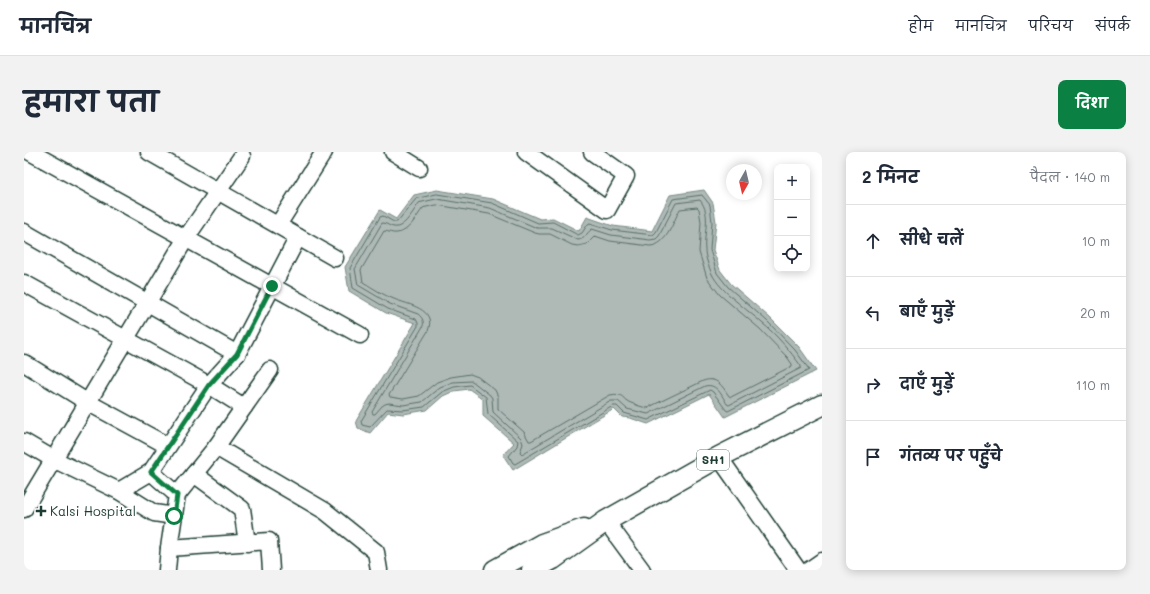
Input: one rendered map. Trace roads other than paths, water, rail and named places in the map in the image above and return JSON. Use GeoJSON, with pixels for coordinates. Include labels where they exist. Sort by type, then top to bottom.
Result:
{"type":"FeatureCollection","features":[{"type":"Feature","properties":{"kind":"main road","name":"SH1"},"geometry":{"type":"LineString","coordinates":[[532,570],[553,559],[606,521],[719,457],[822,405]]}},
{"type":"Feature","properties":{"kind":"main road","name":"SH1"},"geometry":{"type":"LineString","coordinates":[[495,570],[542,544],[606,521]]}},
{"type":"Feature","properties":{"kind":"street"},"geometry":{"type":"LineString","coordinates":[[30,152],[360,335]]}},
{"type":"Feature","properties":{"kind":"street"},"geometry":{"type":"LineString","coordinates":[[149,152],[335,258]]}},
{"type":"Feature","properties":{"kind":"street"},"geometry":{"type":"LineString","coordinates":[[278,225],[324,152]]}},
{"type":"Feature","properties":{"kind":"street"},"geometry":{"type":"LineString","coordinates":[[393,152],[419,168]]}},
{"type":"Feature","properties":{"kind":"street"},"geometry":{"type":"LineString","coordinates":[[526,152],[607,210],[626,176],[592,152]]}},
{"type":"Feature","properties":{"kind":"street"},"geometry":{"type":"LineString","coordinates":[[24,509],[186,238],[242,156]]}},
{"type":"Feature","properties":{"kind":"street"},"geometry":{"type":"LineString","coordinates":[[24,232],[237,354]]}},
{"type":"Feature","properties":{"kind":"street"},"geometry":{"type":"LineString","coordinates":[[119,491],[151,472],[209,385],[237,354],[298,237]]}},
{"type":"Feature","properties":{"kind":"street"},"geometry":{"type":"LineString","coordinates":[[24,283],[209,385],[244,407]]}},
{"type":"Feature","properties":{"kind":"street"},"geometry":{"type":"LineString","coordinates":[[24,363],[87,402],[168,446]]}},
{"type":"Feature","properties":{"kind":"street"},"geometry":{"type":"LineString","coordinates":[[167,570],[177,495],[216,447],[270,370]]}},
{"type":"Feature","properties":{"kind":"street"},"geometry":{"type":"LineString","coordinates":[[24,442],[54,459],[119,491],[154,513],[174,516]]}},
{"type":"Feature","properties":{"kind":"street"},"geometry":{"type":"LineString","coordinates":[[216,447],[325,511],[376,552],[379,570]]}},
{"type":"Feature","properties":{"kind":"street"},"geometry":{"type":"LineString","coordinates":[[719,457],[798,570]]}},
{"type":"Feature","properties":{"kind":"street"},"geometry":{"type":"LineString","coordinates":[[151,472],[177,495]]}},
{"type":"Feature","properties":{"kind":"street"},"geometry":{"type":"LineString","coordinates":[[194,474],[242,509],[247,543]]}},
{"type":"Feature","properties":{"kind":"street"},"geometry":{"type":"LineString","coordinates":[[606,521],[642,570]]}},
{"type":"Feature","properties":{"kind":"street"},"geometry":{"type":"LineString","coordinates":[[169,548],[269,541],[271,570]]}},
{"type":"Feature","properties":{"kind":"street"},"geometry":{"type":"LineString","coordinates":[[809,570],[822,561]]}},
{"type":"Feature","properties":{"kind":"water"},"geometry":{"type":"Polygon","coordinates":[[[437,190],[493,199],[540,219],[553,218],[579,231],[587,217],[613,226],[652,231],[670,195],[704,190],[713,203],[716,222],[713,250],[720,270],[731,284],[770,318],[799,347],[816,371],[725,417],[709,394],[648,424],[622,417],[614,409],[513,470],[503,455],[514,443],[483,416],[483,399],[469,389],[454,391],[443,396],[427,410],[403,414],[388,412],[370,433],[358,428],[356,421],[415,323],[386,313],[349,291],[345,267],[380,210],[396,219],[414,195],[437,190]]]}},
{"type":"Feature","properties":{"kind":"place","name":"Kalsi Hospital"},"geometry":{"type":"Point","coordinates":[41,511]}}]}
